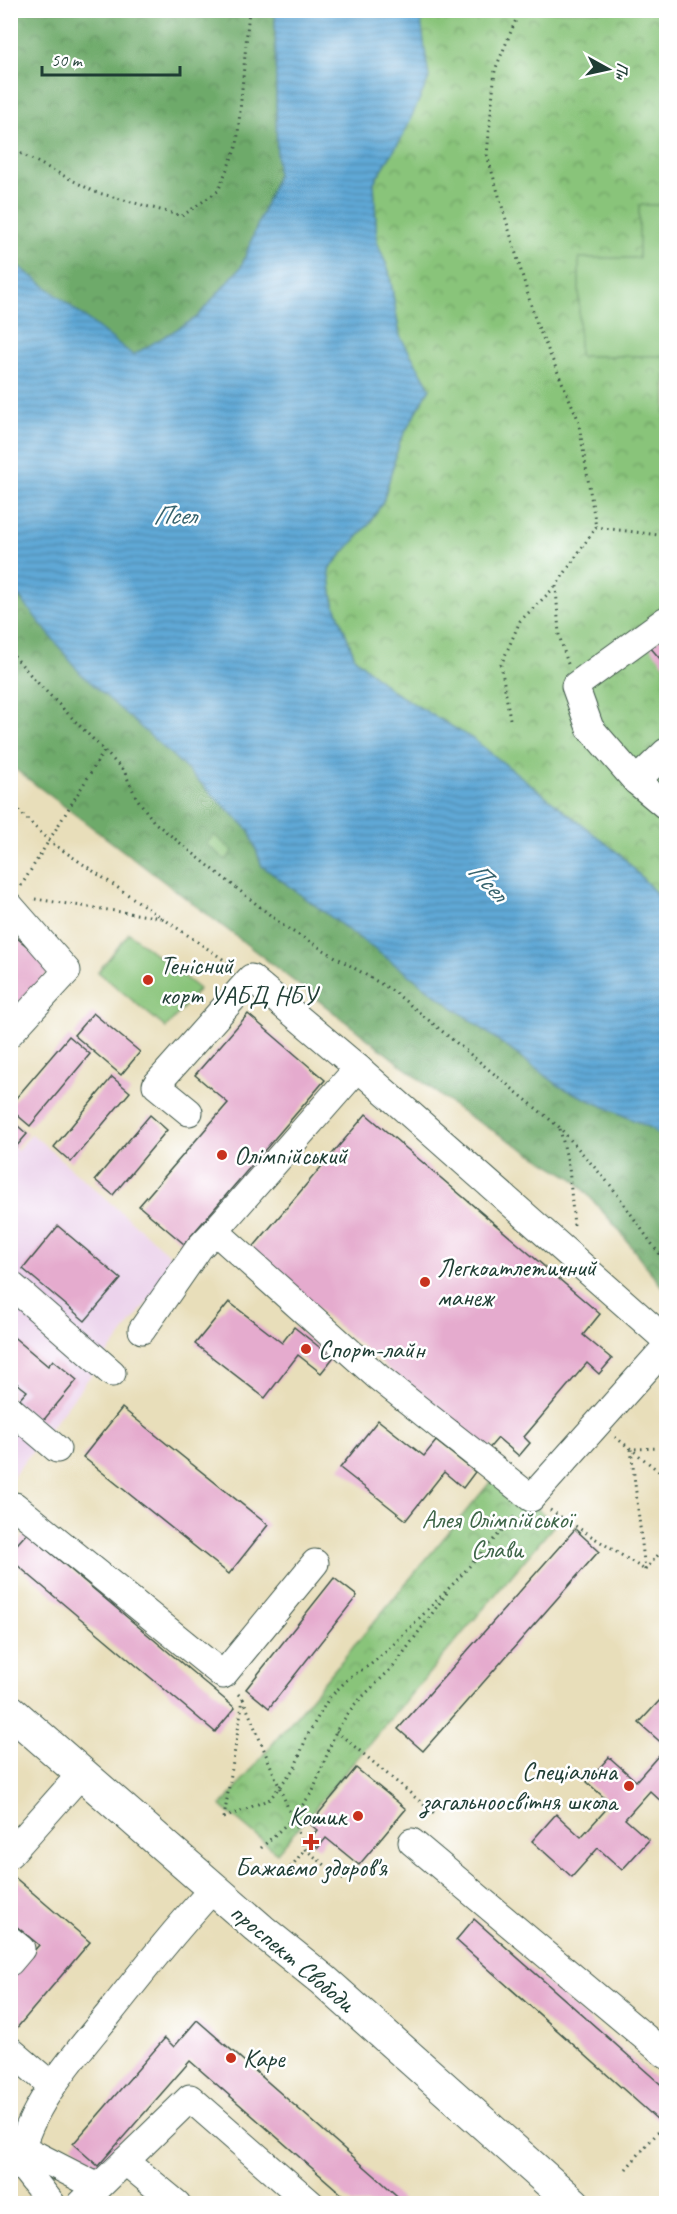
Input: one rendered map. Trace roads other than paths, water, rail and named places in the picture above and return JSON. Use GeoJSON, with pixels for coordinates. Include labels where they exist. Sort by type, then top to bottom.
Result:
{"type":"FeatureCollection","features":[{"type":"Feature","properties":{"kind":"main road","name":"проспект Свободи"},"geometry":{"type":"LineString","coordinates":[[10,1711],[213,1889],[323,1980],[574,2204]]}},
{"type":"Feature","properties":{"kind":"street"},"geometry":{"type":"LineString","coordinates":[[666,620],[575,686],[590,728],[636,781],[666,806]]}},
{"type":"Feature","properties":{"kind":"street"},"geometry":{"type":"LineString","coordinates":[[636,781],[666,752]]}},
{"type":"Feature","properties":{"kind":"street"},"geometry":{"type":"LineString","coordinates":[[10,1033],[67,971],[17,899]]}},
{"type":"Feature","properties":{"kind":"street"},"geometry":{"type":"LineString","coordinates":[[189,1112],[156,1085],[251,978],[358,1068],[666,1340]]}},
{"type":"Feature","properties":{"kind":"street"},"geometry":{"type":"LineString","coordinates":[[142,1330],[199,1248],[358,1068]]}},
{"type":"Feature","properties":{"kind":"street"},"geometry":{"type":"LineString","coordinates":[[215,1231],[378,1377],[531,1498],[666,1347]]}},
{"type":"Feature","properties":{"kind":"street"},"geometry":{"type":"LineString","coordinates":[[10,1284],[112,1373]]}},
{"type":"Feature","properties":{"kind":"street"},"geometry":{"type":"LineString","coordinates":[[10,1409],[57,1449]]}},
{"type":"Feature","properties":{"kind":"street"},"geometry":{"type":"LineString","coordinates":[[15,1506],[223,1675],[315,1563]]}},
{"type":"Feature","properties":{"kind":"street"},"geometry":{"type":"LineString","coordinates":[[10,1854],[81,1774]]}},
{"type":"Feature","properties":{"kind":"street"},"geometry":{"type":"LineString","coordinates":[[412,1842],[666,2055]]}},
{"type":"Feature","properties":{"kind":"street"},"geometry":{"type":"LineString","coordinates":[[17,2156],[52,2086],[175,1930],[213,1889]]}},
{"type":"Feature","properties":{"kind":"street"},"geometry":{"type":"LineString","coordinates":[[10,1940],[21,1949],[10,1962]]}},
{"type":"Feature","properties":{"kind":"street"},"geometry":{"type":"LineString","coordinates":[[10,2050],[52,2086]]}},
{"type":"Feature","properties":{"kind":"street"},"geometry":{"type":"LineString","coordinates":[[17,2156],[28,2151],[90,2195],[190,2098],[311,2204]]}},
{"type":"Feature","properties":{"kind":"street"},"geometry":{"type":"LineString","coordinates":[[17,2156],[52,2204]]}},
{"type":"Feature","properties":{"kind":"street"},"geometry":{"type":"LineString","coordinates":[[125,2160],[177,2204]]}},
{"type":"Feature","properties":{"kind":"water","name":"Псел"},"geometry":{"type":"Polygon","coordinates":[[[275,11],[416,11],[421,20],[429,78],[403,136],[374,182],[377,242],[389,271],[400,336],[430,388],[400,441],[383,502],[369,524],[329,569],[333,600],[355,658],[392,691],[473,739],[622,856],[666,904],[666,1142],[651,1128],[561,1087],[262,866],[249,830],[175,758],[80,673],[11,589],[11,261],[133,355],[196,318],[241,267],[277,175],[275,11]]]}},
{"type":"Feature","properties":{"kind":"place","name":"Тенісний корт УАБД НБУ"},"geometry":{"type":"Point","coordinates":[148,980]}},
{"type":"Feature","properties":{"kind":"place","name":"Олімпійський"},"geometry":{"type":"Point","coordinates":[222,1155]}},
{"type":"Feature","properties":{"kind":"place","name":"Легкоатлетичний манеж"},"geometry":{"type":"Point","coordinates":[425,1282]}},
{"type":"Feature","properties":{"kind":"place","name":"Спорт-лайн"},"geometry":{"type":"Point","coordinates":[306,1349]}},
{"type":"Feature","properties":{"kind":"place","name":"Спеціальна загальноосвітня школа"},"geometry":{"type":"Point","coordinates":[629,1786]}},
{"type":"Feature","properties":{"kind":"place","name":"Кошик"},"geometry":{"type":"Point","coordinates":[358,1816]}},
{"type":"Feature","properties":{"kind":"place","name":"Бажаємо здоров'я"},"geometry":{"type":"Point","coordinates":[311,1842]}},
{"type":"Feature","properties":{"kind":"place","name":"Каре"},"geometry":{"type":"Point","coordinates":[231,2058]}},
{"type":"Feature","properties":{"kind":"park label","name":"Алея Олімпійської Слави"},"geometry":{"type":"Point","coordinates":[497,1534]}}]}
